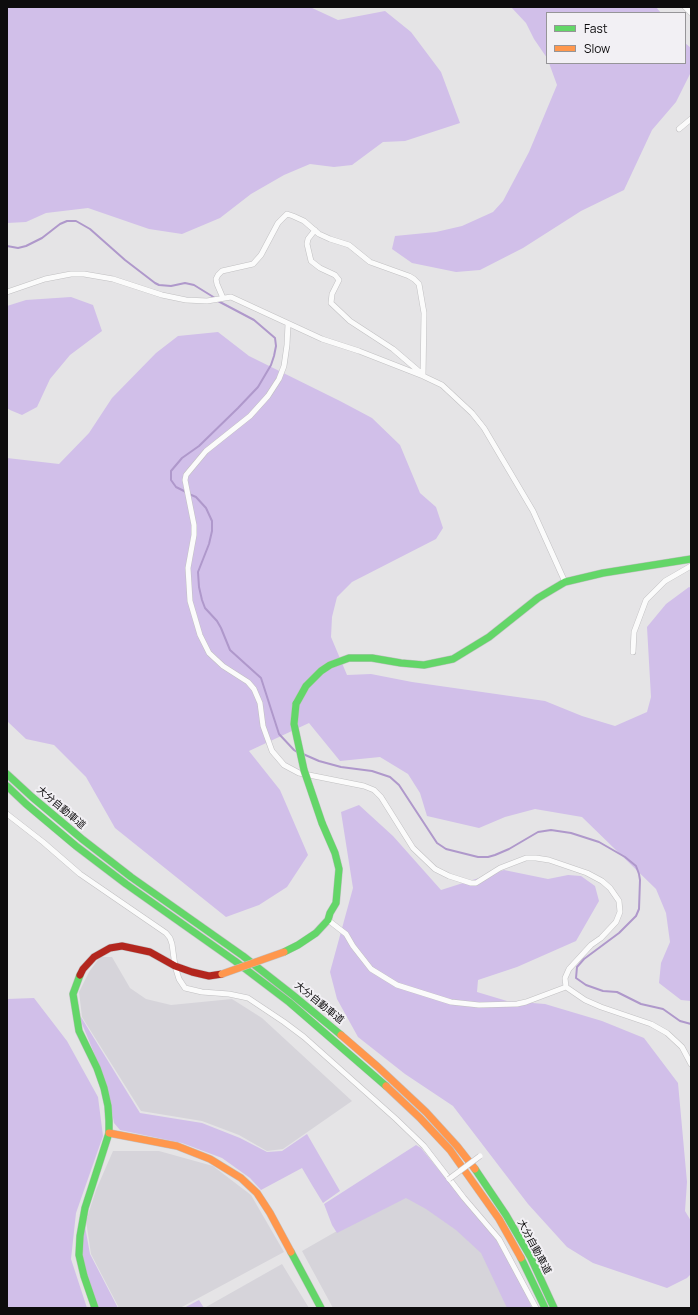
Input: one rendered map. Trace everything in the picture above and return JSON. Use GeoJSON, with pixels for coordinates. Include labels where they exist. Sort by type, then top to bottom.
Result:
{"type":"FeatureCollection","features":[{"type":"Feature","properties":{"kind":"main road"},"geometry":{"type":"LineString","coordinates":[[95,1308],[84,1276],[79,1255],[80,1236],[85,1208],[109,1133],[108,1106],[97,1068],[79,1030],[73,994],[77,980],[94,957],[110,948],[122,946],[150,952],[175,966],[192,972],[209,976],[222,974],[284,952],[298,945],[316,933],[328,920],[336,903],[339,869],[335,853],[322,823],[304,770],[294,724],[296,704],[306,686],[321,671],[330,665],[349,658],[372,658],[424,665],[454,659],[489,637],[538,598],[565,582],[618,571],[691,559]]}},
{"type":"Feature","properties":{"kind":"main road","name":"大分自動車道"},"geometry":{"type":"LineString","coordinates":[[7,774],[94,849],[243,956],[294,996],[378,1067],[426,1112],[462,1152],[481,1176],[531,1258],[554,1308]]}},
{"type":"Feature","properties":{"kind":"main road","name":"大分自動車道"},"geometry":{"type":"LineString","coordinates":[[7,786],[43,818],[120,879],[235,961],[289,1002],[372,1073],[420,1118],[450,1150],[474,1182],[523,1262],[544,1308]]}},
{"type":"Feature","properties":{"kind":"main road"},"geometry":{"type":"LineString","coordinates":[[109,1133],[177,1146],[210,1159],[241,1178],[257,1194],[270,1213],[321,1308]]}},
{"type":"Feature","properties":{"kind":"street"},"geometry":{"type":"LineString","coordinates":[[685,7],[691,13]]}},
{"type":"Feature","properties":{"kind":"street"},"geometry":{"type":"LineString","coordinates":[[679,130],[691,119]]}},
{"type":"Feature","properties":{"kind":"street"},"geometry":{"type":"LineString","coordinates":[[223,298],[217,284],[216,279],[218,275],[222,271],[249,266],[257,261],[278,223],[287,214],[293,216],[304,221],[319,234],[349,245],[370,262],[409,276],[419,284],[424,313],[423,376]]}},
{"type":"Feature","properties":{"kind":"street"},"geometry":{"type":"LineString","coordinates":[[315,230],[308,239],[307,244],[311,261],[320,268],[335,275],[339,280],[332,294],[331,303],[350,321],[404,357],[423,376]]}},
{"type":"Feature","properties":{"kind":"street"},"geometry":{"type":"LineString","coordinates":[[7,292],[45,279],[71,274],[84,274],[113,279],[162,295],[186,300],[207,301],[230,297],[322,339],[359,351],[423,376],[442,386],[472,413],[484,428],[533,511],[565,582]]}},
{"type":"Feature","properties":{"kind":"street"},"geometry":{"type":"LineString","coordinates":[[288,324],[284,366],[279,379],[268,396],[250,416],[206,451],[186,475],[185,480],[194,525],[194,535],[188,568],[190,601],[200,635],[209,653],[223,666],[248,682],[254,689],[260,703],[263,726],[272,751],[284,765],[299,773],[364,786],[374,790],[381,797],[413,848],[435,870],[471,883],[476,883],[500,868],[526,858],[536,858],[549,860],[587,873],[602,881],[610,888],[619,901],[620,912],[616,922],[569,968],[566,978],[566,987]]}},
{"type":"Feature","properties":{"kind":"street"},"geometry":{"type":"LineString","coordinates":[[633,652],[634,632],[646,600],[665,582],[691,566]]}},
{"type":"Feature","properties":{"kind":"street"},"geometry":{"type":"LineString","coordinates":[[7,814],[43,842],[80,874],[166,933],[172,944],[178,979],[185,988],[202,992],[229,994],[248,998],[310,1042],[396,1119],[424,1146],[449,1179],[499,1239],[536,1308]]}},
{"type":"Feature","properties":{"kind":"street"},"geometry":{"type":"LineString","coordinates":[[328,920],[346,934],[370,969],[397,985],[451,1002],[479,1005],[517,1004],[566,987]]}},
{"type":"Feature","properties":{"kind":"street"},"geometry":{"type":"LineString","coordinates":[[566,987],[585,1000],[651,1024],[667,1033],[682,1047],[691,1064]]}},
{"type":"Feature","properties":{"kind":"street"},"geometry":{"type":"LineString","coordinates":[[449,1179],[480,1156]]}},
{"type":"Feature","properties":{"kind":"shaded area"},"geometry":{"type":"Polygon","coordinates":[[[7,7],[310,7],[338,20],[385,11],[411,32],[441,72],[460,123],[405,141],[383,142],[352,165],[334,167],[310,164],[284,175],[251,194],[220,218],[182,234],[149,229],[88,208],[46,213],[26,222],[7,223],[7,7]]]}},
{"type":"Feature","properties":{"kind":"shaded area"},"geometry":{"type":"Polygon","coordinates":[[[511,7],[656,7],[660,12],[546,12],[546,57],[534,39],[526,23],[511,7]]]}},
{"type":"Feature","properties":{"kind":"shaded area"},"geometry":{"type":"Polygon","coordinates":[[[686,44],[691,48],[691,72],[676,102],[652,130],[624,190],[581,211],[523,248],[480,270],[456,272],[412,263],[392,249],[395,236],[436,232],[462,226],[493,212],[503,201],[529,152],[557,85],[549,64],[686,64],[686,44]]]}},
{"type":"Feature","properties":{"kind":"shaded area"},"geometry":{"type":"Polygon","coordinates":[[[71,297],[93,305],[102,331],[70,355],[50,379],[37,407],[22,415],[10,410],[7,408],[7,306],[26,300],[71,297]]]}},
{"type":"Feature","properties":{"kind":"shaded area"},"geometry":{"type":"Polygon","coordinates":[[[218,332],[249,356],[372,418],[400,445],[420,493],[436,507],[443,528],[436,539],[352,582],[337,597],[332,617],[331,637],[347,675],[371,674],[412,682],[545,701],[582,716],[615,726],[647,712],[651,697],[647,627],[666,604],[689,587],[691,588],[691,1001],[681,1000],[659,983],[661,963],[670,942],[666,913],[656,889],[582,817],[535,809],[505,817],[479,828],[427,816],[420,793],[408,774],[380,757],[340,761],[309,723],[249,751],[280,790],[308,855],[287,887],[259,905],[226,917],[115,828],[86,777],[54,745],[26,739],[7,721],[7,458],[59,464],[89,433],[112,398],[156,353],[178,336],[218,332]]]}},
{"type":"Feature","properties":{"kind":"shaded area"},"geometry":{"type":"Polygon","coordinates":[[[359,805],[393,836],[441,890],[504,870],[548,879],[568,875],[581,876],[595,886],[599,901],[576,941],[517,967],[478,980],[477,992],[507,1001],[545,1004],[602,1021],[644,1038],[678,1083],[687,1182],[685,1211],[691,1221],[691,1274],[687,1278],[667,1288],[593,1263],[567,1247],[528,1204],[453,1106],[405,1074],[358,1037],[337,999],[330,972],[353,888],[341,812],[359,805]]]}},
{"type":"Feature","properties":{"kind":"shaded area"},"geometry":{"type":"Polygon","coordinates":[[[100,957],[112,957],[130,988],[146,999],[171,1005],[232,999],[262,1018],[352,1101],[283,1149],[267,1151],[239,1135],[202,1121],[141,1111],[82,1017],[79,992],[89,972],[100,957]]]}},
{"type":"Feature","properties":{"kind":"shaded area"},"geometry":{"type":"Polygon","coordinates":[[[34,998],[67,1041],[98,1097],[103,1136],[76,1213],[71,1259],[87,1308],[7,1308],[7,999],[34,998]]]}},
{"type":"Feature","properties":{"kind":"shaded area"},"geometry":{"type":"Polygon","coordinates":[[[81,1017],[140,1113],[202,1123],[240,1138],[267,1152],[282,1151],[307,1134],[340,1191],[323,1203],[302,1168],[261,1190],[250,1178],[222,1158],[182,1143],[120,1130],[114,1123],[110,1102],[99,1065],[80,1019],[81,1017]]]}},
{"type":"Feature","properties":{"kind":"shaded area"},"geometry":{"type":"Polygon","coordinates":[[[416,1145],[421,1148],[490,1229],[522,1285],[532,1308],[507,1308],[481,1253],[456,1230],[426,1209],[406,1198],[337,1233],[332,1225],[324,1204],[416,1145]]]}},
{"type":"Feature","properties":{"kind":"shaded area"},"geometry":{"type":"Polygon","coordinates":[[[113,1151],[159,1151],[213,1166],[251,1195],[284,1252],[180,1308],[119,1308],[91,1254],[86,1221],[96,1190],[113,1151]]]}},
{"type":"Feature","properties":{"kind":"shaded area"},"geometry":{"type":"Polygon","coordinates":[[[412,1188],[486,1247],[515,1308],[333,1308],[302,1251],[412,1188]]]}},
{"type":"Feature","properties":{"kind":"shaded area"},"geometry":{"type":"Polygon","coordinates":[[[84,1221],[90,1254],[118,1308],[97,1308],[80,1255],[84,1221]]]}},
{"type":"Feature","properties":{"kind":"shaded area"},"geometry":{"type":"Polygon","coordinates":[[[282,1264],[309,1308],[206,1307],[282,1264]]]}},
{"type":"Feature","properties":{"kind":"shaded area"},"geometry":{"type":"Polygon","coordinates":[[[199,1300],[204,1308],[184,1308],[199,1300]]]}},
{"type":"Feature","properties":{"kind":"waterway"},"geometry":{"type":"LineString","coordinates":[[7,246],[18,248],[26,246],[42,238],[60,224],[67,221],[76,221],[90,229],[125,260],[155,283],[159,285],[171,286],[185,283],[194,285],[215,298]]}},
{"type":"Feature","properties":{"kind":"waterway"},"geometry":{"type":"LineString","coordinates":[[186,492],[176,487],[171,480],[171,471],[182,458],[199,446],[258,387],[271,365],[276,346],[275,338],[254,320],[218,301]]}},
{"type":"Feature","properties":{"kind":"waterway"},"geometry":{"type":"LineString","coordinates":[[189,494],[196,497],[206,508],[212,521],[212,531],[209,544],[198,572],[199,587],[205,608],[217,621],[230,650],[261,678],[279,734],[297,752]]}},
{"type":"Feature","properties":{"kind":"waterway"},"geometry":{"type":"LineString","coordinates":[[303,754],[319,761],[341,767],[372,771],[390,777],[399,785],[437,843],[446,849],[478,857],[488,857],[509,849],[538,832],[551,830],[571,833],[599,842],[625,857],[636,866],[639,874],[639,909],[636,916],[619,933],[584,959],[577,967],[576,978],[586,985],[603,991],[617,992],[641,1004],[663,1009],[680,1021],[691,1024]]}},
{"type":"Feature","properties":{"kind":"traffic: fast"},"geometry":{"type":"LineString","coordinates":[[296,704],[306,686],[321,671],[330,665],[349,658],[372,658],[424,665],[453,659],[489,637],[538,598],[565,582],[603,573],[691,559]]}},
{"type":"Feature","properties":{"kind":"traffic: fast"},"geometry":{"type":"LineString","coordinates":[[296,704],[294,724],[304,770],[322,823]]}},
{"type":"Feature","properties":{"kind":"traffic: fast"},"geometry":{"type":"LineString","coordinates":[[7,774],[82,839],[131,877],[243,956],[341,1035]]}},
{"type":"Feature","properties":{"kind":"traffic: fast"},"geometry":{"type":"LineString","coordinates":[[7,786],[76,846],[289,1002],[386,1086]]}},
{"type":"Feature","properties":{"kind":"traffic: fast"},"geometry":{"type":"LineString","coordinates":[[284,952],[316,933],[328,920],[336,903],[339,869],[335,853],[322,823]]}},
{"type":"Feature","properties":{"kind":"traffic: fast"},"geometry":{"type":"LineString","coordinates":[[80,975],[73,994],[79,1031],[97,1068],[104,1088],[108,1106],[109,1121],[109,1133],[85,1208],[80,1236],[79,1255],[84,1276],[95,1308]]}},
{"type":"Feature","properties":{"kind":"traffic: fast"},"geometry":{"type":"LineString","coordinates":[[475,1169],[506,1215],[531,1258],[554,1308]]}},
{"type":"Feature","properties":{"kind":"traffic: fast"},"geometry":{"type":"LineString","coordinates":[[291,1252],[321,1308]]}},
{"type":"Feature","properties":{"kind":"traffic: fast"},"geometry":{"type":"LineString","coordinates":[[521,1258],[545,1308]]}},
{"type":"Feature","properties":{"kind":"traffic: slow"},"geometry":{"type":"LineString","coordinates":[[222,974],[284,952]]}},
{"type":"Feature","properties":{"kind":"traffic: slow"},"geometry":{"type":"LineString","coordinates":[[341,1035],[426,1112],[457,1146],[475,1169]]}},
{"type":"Feature","properties":{"kind":"traffic: slow"},"geometry":{"type":"LineString","coordinates":[[386,1086],[420,1118],[450,1150],[499,1219],[521,1258]]}},
{"type":"Feature","properties":{"kind":"traffic: slow"},"geometry":{"type":"LineString","coordinates":[[109,1133],[177,1146],[210,1159],[241,1178],[257,1193],[270,1213],[291,1252]]}},
{"type":"Feature","properties":{"kind":"traffic: jam"},"geometry":{"type":"LineString","coordinates":[[80,975],[83,969],[94,957],[110,948],[122,946],[150,952],[175,966],[192,972],[209,976],[222,974]]}}]}
